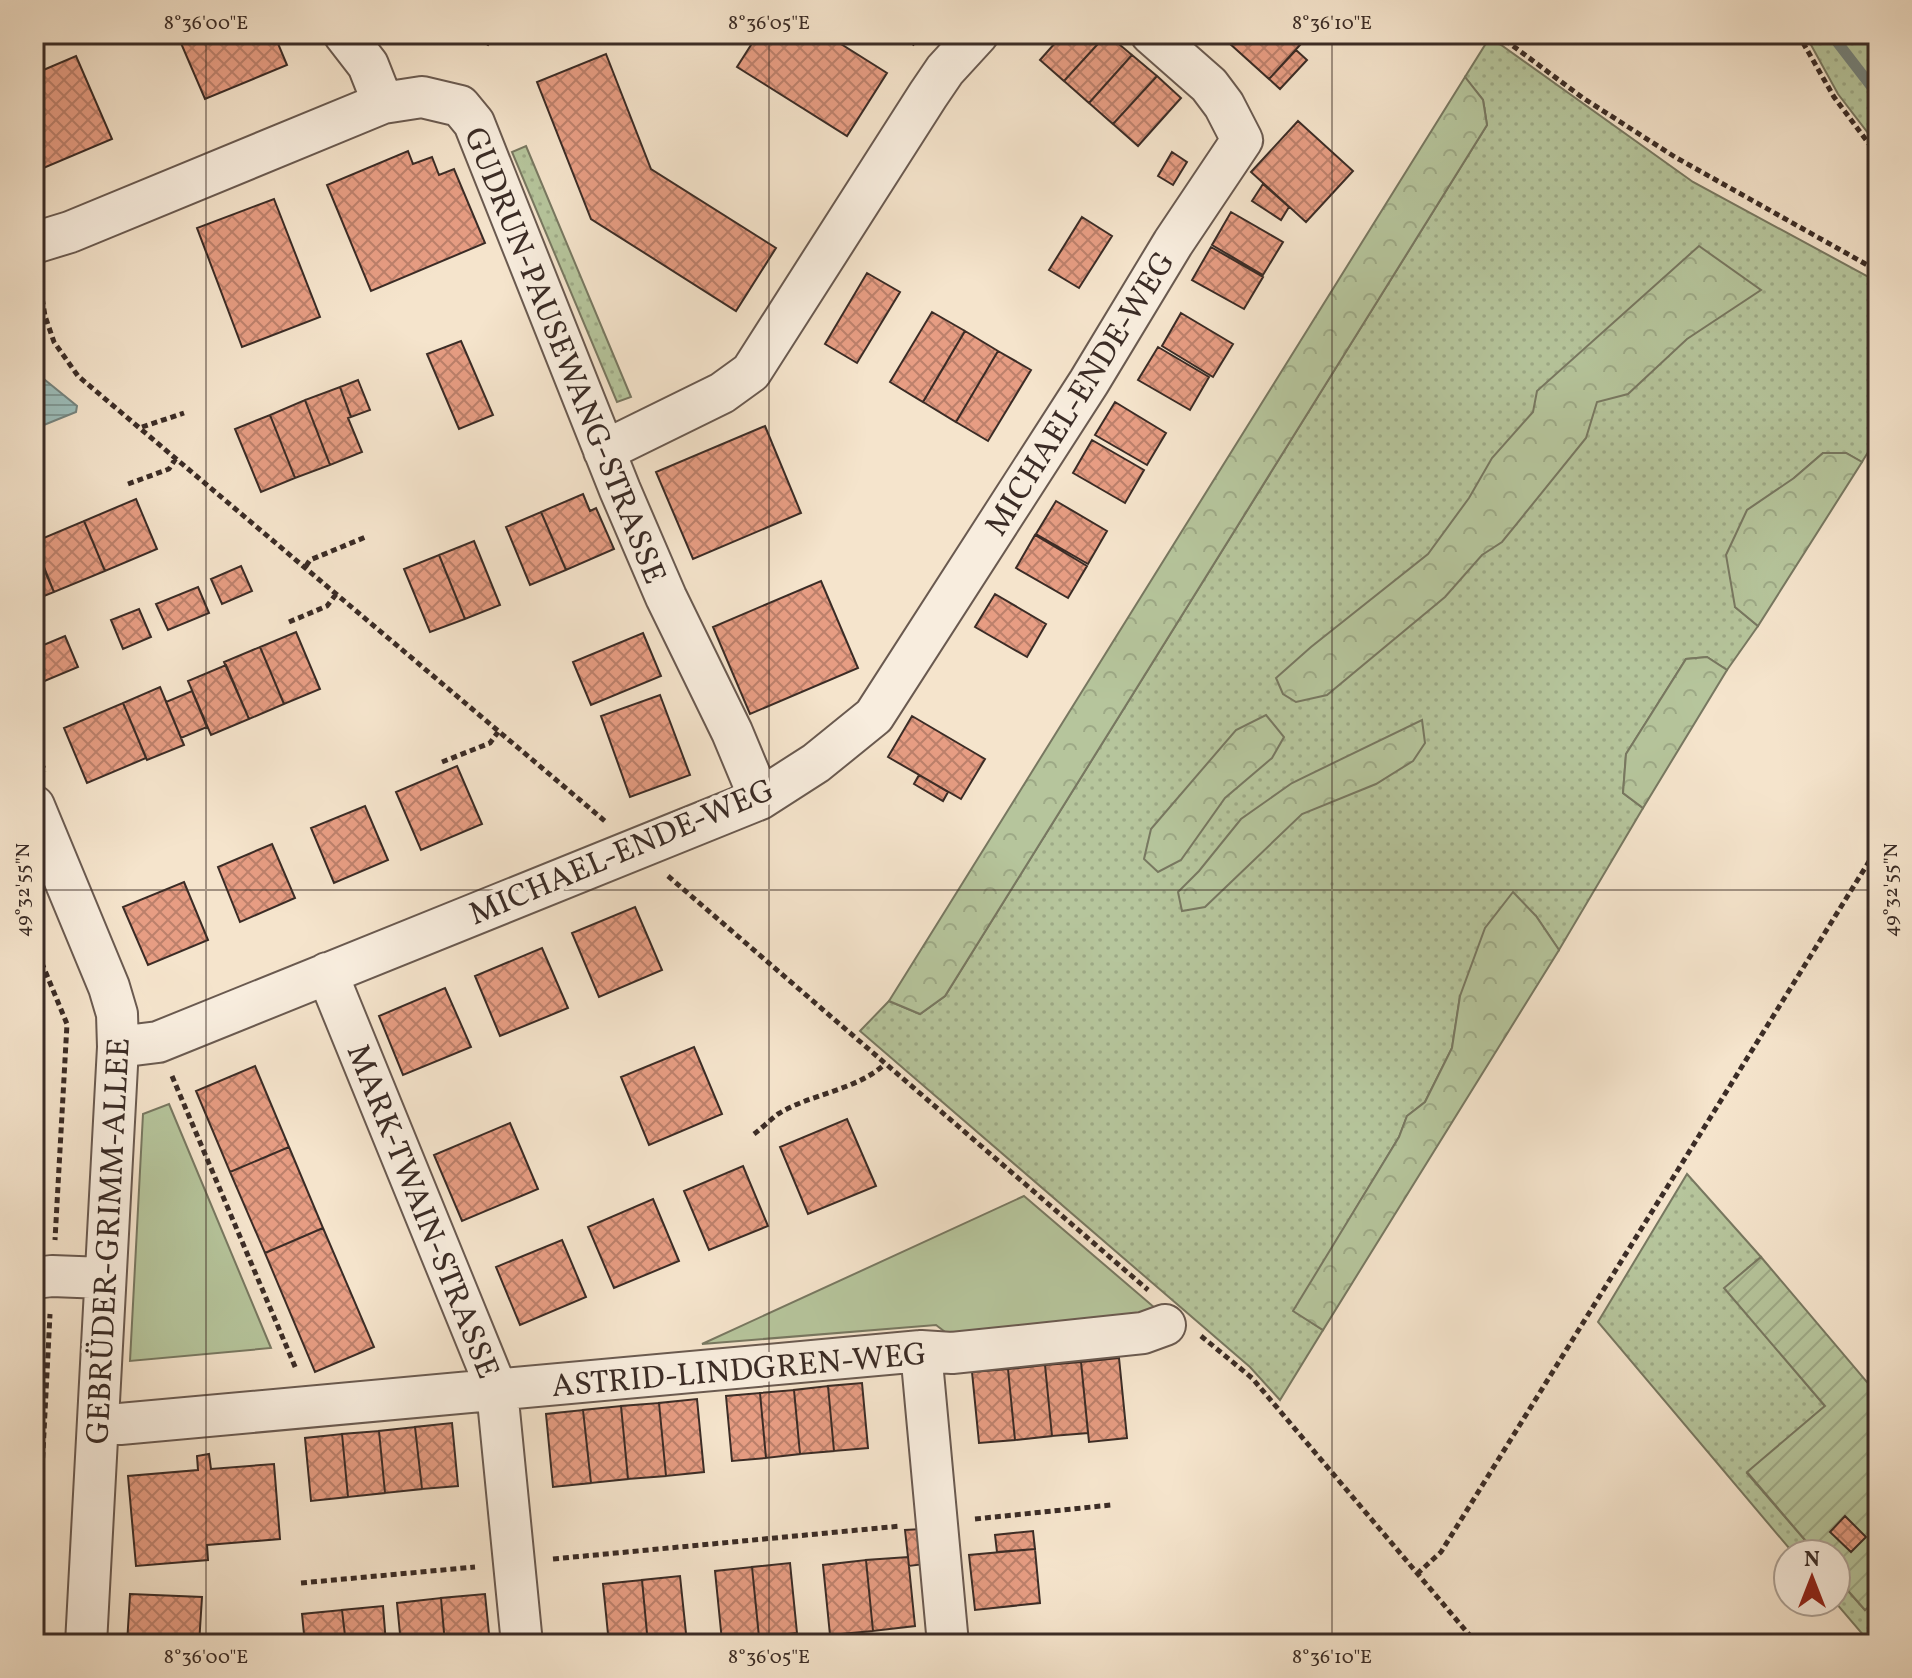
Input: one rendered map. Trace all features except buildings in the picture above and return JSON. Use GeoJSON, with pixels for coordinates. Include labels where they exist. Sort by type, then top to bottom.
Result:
{"type":"FeatureCollection","features":[{"type":"Feature","properties":{"kind":"street"},"geometry":{"type":"LineString","coordinates":[[344,34],[368,65],[383,103]]}},
{"type":"Feature","properties":{"kind":"street"},"geometry":{"type":"LineString","coordinates":[[604,451],[722,393],[751,372],[928,95],[945,70],[978,34]]}},
{"type":"Feature","properties":{"kind":"street","name":"MICHAEL-ENDE-WEG"},"geometry":{"type":"LineString","coordinates":[[118,1047],[158,1042],[760,799],[816,763],[874,716],[1089,382],[1173,243],[1242,140],[1224,105],[1209,85],[1151,34]]}},
{"type":"Feature","properties":{"kind":"street","name":"GUDRUN-PAUSEWANG-STRASSE"},"geometry":{"type":"LineString","coordinates":[[36,256],[70,232],[383,103],[422,97],[460,106],[474,123],[604,451],[666,597],[732,732],[760,799]]}},
{"type":"Feature","properties":{"kind":"street","name":"GEBRÜDER-GRIMM-ALLEE"},"geometry":{"type":"LineString","coordinates":[[34,806],[109,987],[117,1014],[118,1047],[86,1644]]}},
{"type":"Feature","properties":{"kind":"street","name":"MARK-TWAIN-STRASSE"},"geometry":{"type":"LineString","coordinates":[[327,973],[497,1390],[522,1644]]}},
{"type":"Feature","properties":{"kind":"street"},"geometry":{"type":"LineString","coordinates":[[34,1278],[104,1278]]}},
{"type":"Feature","properties":{"kind":"street","name":"ASTRID-LINDGREN-WEG"},"geometry":{"type":"LineString","coordinates":[[98,1424],[921,1351],[952,1353],[1143,1333],[1165,1325]]}},
{"type":"Feature","properties":{"kind":"street"},"geometry":{"type":"LineString","coordinates":[[921,1351],[948,1644]]}},
{"type":"Feature","properties":{"kind":"path"},"geometry":{"type":"LineString","coordinates":[[1497,34],[1583,98],[1675,157],[1878,271]]}},
{"type":"Feature","properties":{"kind":"path"},"geometry":{"type":"LineString","coordinates":[[1798,34],[1834,97],[1878,156]]}},
{"type":"Feature","properties":{"kind":"path"},"geometry":{"type":"LineString","coordinates":[[36,256],[45,316],[54,342],[78,376],[306,566],[885,1064],[874,1074],[779,1113],[754,1134]]}},
{"type":"Feature","properties":{"kind":"path"},"geometry":{"type":"LineString","coordinates":[[142,427],[184,413]]}},
{"type":"Feature","properties":{"kind":"path"},"geometry":{"type":"LineString","coordinates":[[128,484],[169,469],[176,458]]}},
{"type":"Feature","properties":{"kind":"path"},"geometry":{"type":"LineString","coordinates":[[306,566],[310,560],[368,536]]}},
{"type":"Feature","properties":{"kind":"path"},"geometry":{"type":"LineString","coordinates":[[289,622],[327,606],[337,593]]}},
{"type":"Feature","properties":{"kind":"path"},"geometry":{"type":"LineString","coordinates":[[442,762],[490,743],[498,732]]}},
{"type":"Feature","properties":{"kind":"path"},"geometry":{"type":"LineString","coordinates":[[1417,1574],[1441,1552],[1878,847]]}},
{"type":"Feature","properties":{"kind":"path"},"geometry":{"type":"LineString","coordinates":[[158,1042],[312,1407]]}},
{"type":"Feature","properties":{"kind":"path"},"geometry":{"type":"LineString","coordinates":[[301,1583],[1111,1505]]}},
{"type":"Feature","properties":{"kind":"green space"},"geometry":{"type":"Polygon","coordinates":[[[1805,34],[1869,34],[1878,46],[1878,146],[1838,94],[1805,34]]]}},
{"type":"Feature","properties":{"kind":"green space"},"geometry":{"type":"Polygon","coordinates":[[[1490,37],[1693,182],[1878,282],[1878,436],[1862,462],[1846,453],[1823,453],[1794,478],[1735,607],[1758,626],[1727,670],[1707,657],[1686,659],[1626,754],[1623,793],[1643,808],[1559,950],[1536,916],[1460,996],[1452,1048],[1425,1102],[1407,1116],[1399,1137],[1294,1311],[1323,1330],[1280,1400],[1250,1367],[860,1031],[889,1001],[920,1014],[945,996],[1487,125],[1483,100],[1465,77],[1490,37]]]}},
{"type":"Feature","properties":{"kind":"green space"},"geometry":{"type":"Polygon","coordinates":[[[1465,77],[1483,100],[1487,125],[945,996],[920,1014],[889,1001],[1465,77]]]}},
{"type":"Feature","properties":{"kind":"green space"},"geometry":{"type":"Polygon","coordinates":[[[526,146],[631,397],[617,402],[512,152],[526,146]]]}},
{"type":"Feature","properties":{"kind":"green space"},"geometry":{"type":"Polygon","coordinates":[[[1699,246],[1761,290],[1687,339],[1628,394],[1597,402],[1586,438],[1502,542],[1482,555],[1445,597],[1327,695],[1296,702],[1283,694],[1276,678],[1428,554],[1469,498],[1492,458],[1533,412],[1537,391],[1699,246]]]}},
{"type":"Feature","properties":{"kind":"green space"},"geometry":{"type":"Polygon","coordinates":[[[1823,453],[1846,453],[1862,462],[1758,626],[1735,607],[1726,555],[1747,510],[1794,478],[1823,453]]]}},
{"type":"Feature","properties":{"kind":"green space"},"geometry":{"type":"Polygon","coordinates":[[[1707,657],[1727,670],[1643,808],[1623,793],[1626,754],[1686,659],[1707,657]]]}},
{"type":"Feature","properties":{"kind":"green space"},"geometry":{"type":"Polygon","coordinates":[[[1266,715],[1284,737],[1272,758],[1225,798],[1181,860],[1158,872],[1144,859],[1151,829],[1236,730],[1266,715]]]}},
{"type":"Feature","properties":{"kind":"green space"},"geometry":{"type":"Polygon","coordinates":[[[1422,720],[1425,743],[1413,761],[1376,784],[1302,814],[1205,907],[1182,911],[1178,892],[1241,819],[1292,783],[1422,720]]]}},
{"type":"Feature","properties":{"kind":"green space"},"geometry":{"type":"Polygon","coordinates":[[[1513,892],[1536,916],[1559,950],[1323,1330],[1293,1311],[1399,1137],[1407,1116],[1425,1102],[1452,1048],[1460,996],[1485,928],[1513,892]]]}},
{"type":"Feature","properties":{"kind":"green space"},"geometry":{"type":"Polygon","coordinates":[[[169,1104],[271,1348],[130,1361],[143,1114],[169,1104]]]}},
{"type":"Feature","properties":{"kind":"green space"},"geometry":{"type":"Polygon","coordinates":[[[1687,1174],[1761,1257],[1725,1288],[1825,1406],[1747,1473],[1803,1538],[1780,1538],[1598,1322],[1687,1174]]]}},
{"type":"Feature","properties":{"kind":"green space"},"geometry":{"type":"Polygon","coordinates":[[[1024,1196],[1155,1308],[1145,1319],[953,1338],[936,1325],[702,1344],[1024,1196]]]}},
{"type":"Feature","properties":{"kind":"green space"},"geometry":{"type":"Polygon","coordinates":[[[1761,1257],[1878,1395],[1878,1599],[1865,1610],[1852,1595],[1852,1538],[1803,1538],[1747,1472],[1825,1406],[1724,1288],[1761,1257]]]}},
{"type":"Feature","properties":{"kind":"green space"},"geometry":{"type":"Polygon","coordinates":[[[1852,1595],[1865,1610],[1878,1599],[1878,1637],[1870,1643],[1849,1618],[1852,1618],[1852,1595]]]}},
{"type":"Feature","properties":{"kind":"water"},"geometry":{"type":"Polygon","coordinates":[[[34,371],[77,406],[76,412],[34,429],[34,371]]]}},
{"type":"Feature","properties":{"kind":"waterway"},"geometry":{"type":"LineString","coordinates":[[1831,34],[1878,95]]}}]}
